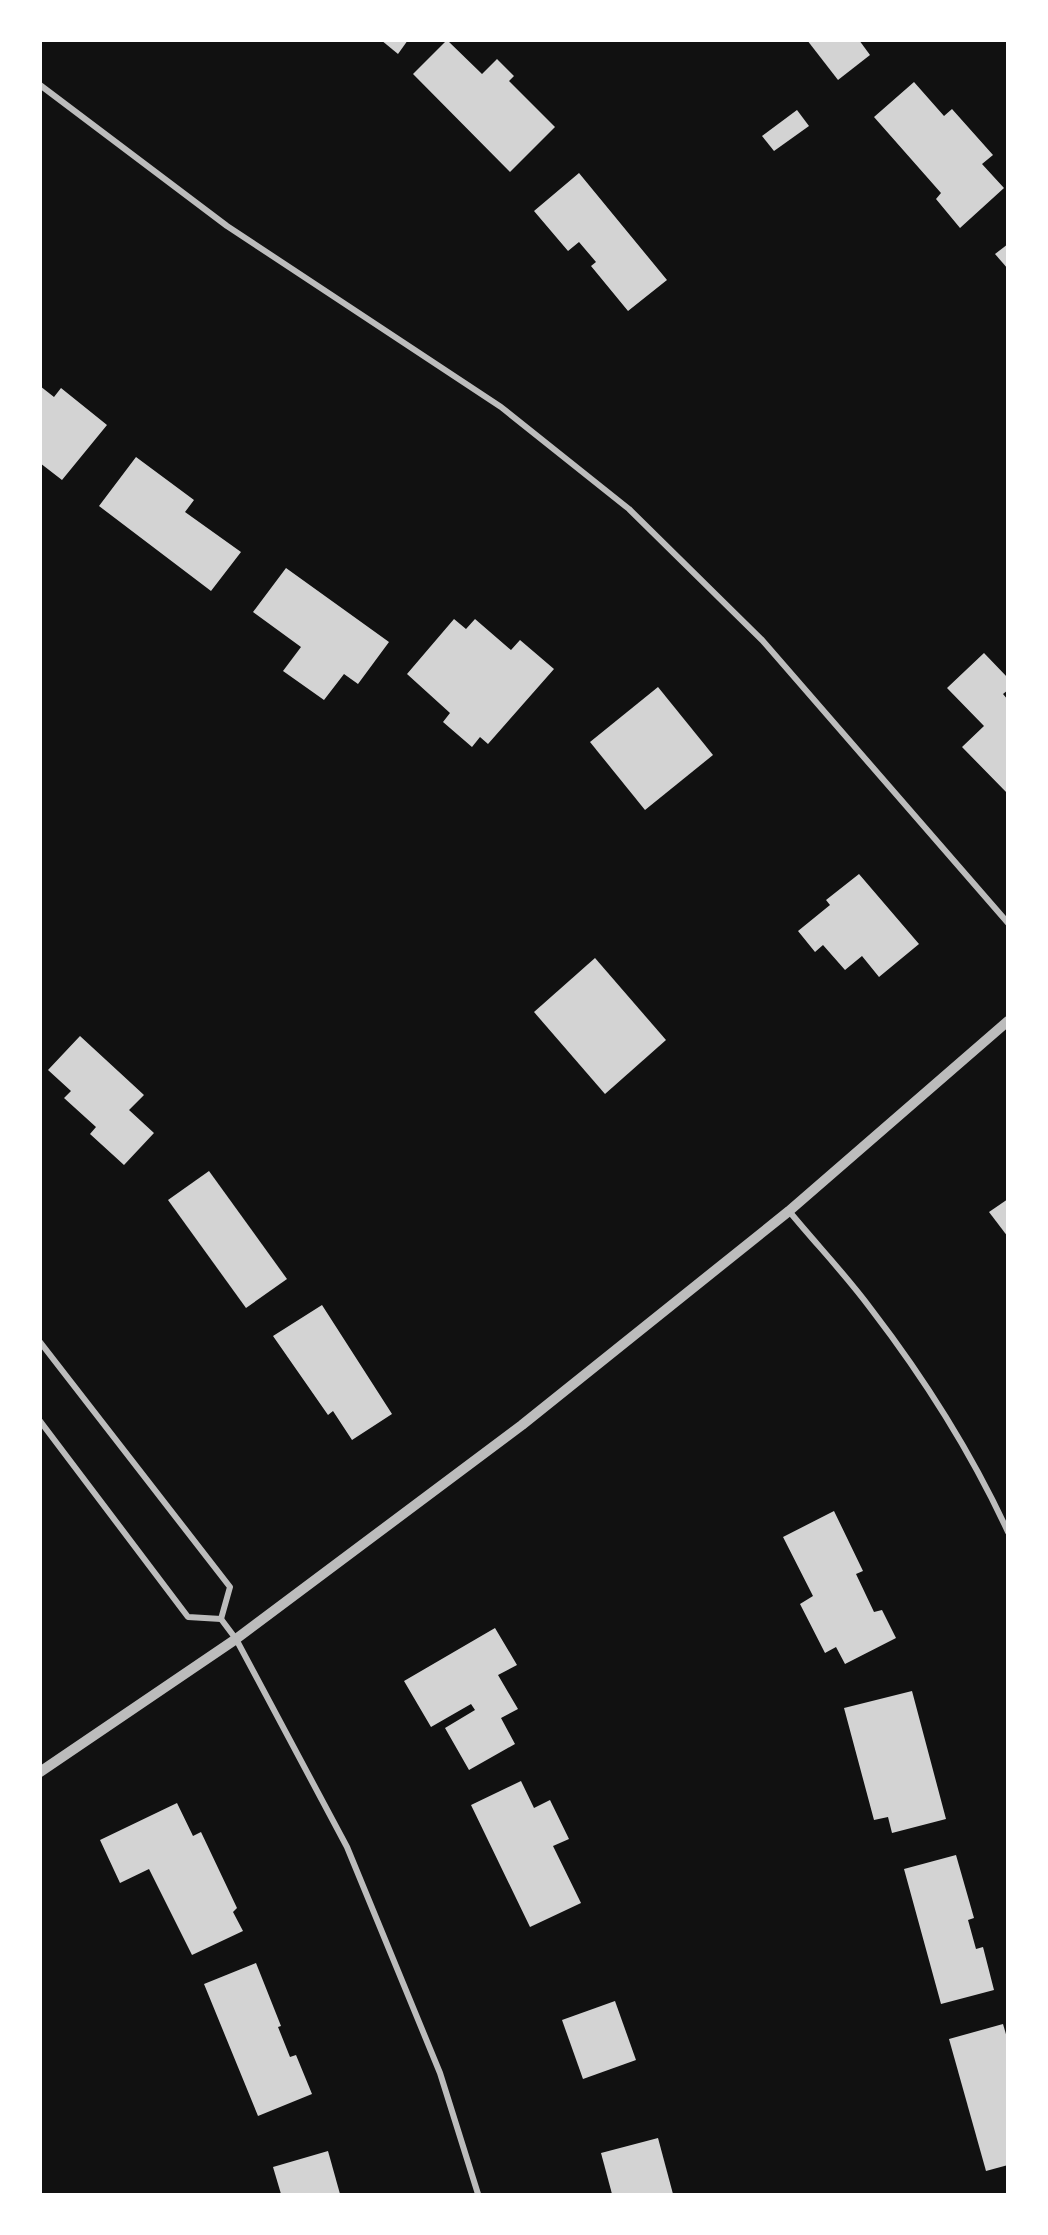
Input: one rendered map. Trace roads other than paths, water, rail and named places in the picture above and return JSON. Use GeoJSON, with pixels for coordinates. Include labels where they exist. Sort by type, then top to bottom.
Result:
{"type":"FeatureCollection","features":[{"type":"Feature","properties":{"kind":"street"},"geometry":{"type":"LineString","coordinates":[[40,85],[227,226],[501,407],[629,509],[762,640],[1008,923]]}},
{"type":"Feature","properties":{"kind":"street"},"geometry":{"type":"LineString","coordinates":[[40,1772],[236,1639],[522,1425],[789,1211],[1008,1021]]}},
{"type":"Feature","properties":{"kind":"street"},"geometry":{"type":"LineString","coordinates":[[789,1211],[871,1309],[939,1407],[1008,1532]]}},
{"type":"Feature","properties":{"kind":"street"},"geometry":{"type":"LineString","coordinates":[[40,1342],[230,1587],[221,1619]]}},
{"type":"Feature","properties":{"kind":"street"},"geometry":{"type":"LineString","coordinates":[[40,1421],[188,1617],[221,1619],[236,1639],[347,1847],[440,2073],[478,2194]]}}]}
